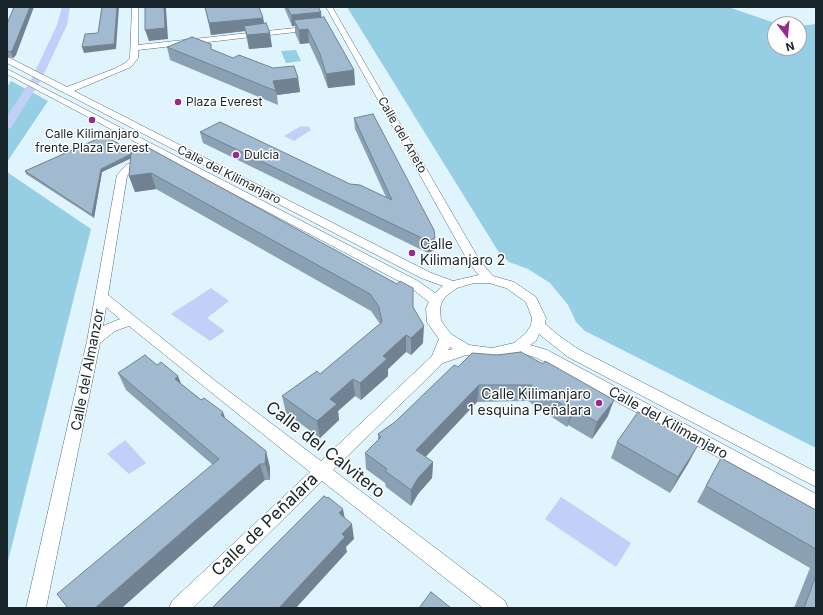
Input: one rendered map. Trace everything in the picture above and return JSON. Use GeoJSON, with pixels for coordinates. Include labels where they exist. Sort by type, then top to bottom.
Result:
{"type":"FeatureCollection","features":[{"type":"Feature","properties":{"kind":"street"},"geometry":{"type":"LineString","coordinates":[[68,90],[128,65],[134,58],[135,7]]}},
{"type":"Feature","properties":{"kind":"street","name":"Calle del Aneto"},"geometry":{"type":"LineString","coordinates":[[329,7],[336,25],[475,263],[489,279]]}},
{"type":"Feature","properties":{"kind":"street"},"geometry":{"type":"LineString","coordinates":[[134,48],[318,27]]}},
{"type":"Feature","properties":{"kind":"street","name":"Calle del Kilimanjaro"},"geometry":{"type":"LineString","coordinates":[[7,60],[26,70],[45,85],[162,152],[414,284],[436,301],[433,308],[434,322],[446,338],[466,350],[492,353],[518,347],[531,338],[538,325],[553,339],[573,353],[816,480]]}},
{"type":"Feature","properties":{"kind":"street","name":"Calle del Kilimanjaro"},"geometry":{"type":"LineString","coordinates":[[7,71],[45,85],[68,90],[158,139],[425,275],[453,285]]}},
{"type":"Feature","properties":{"kind":"street","name":"Calle del Almanzor"},"geometry":{"type":"LineString","coordinates":[[36,608],[94,341],[122,175],[130,168],[162,152]]}},
{"type":"Feature","properties":{"kind":"street"},"geometry":{"type":"LineString","coordinates":[[474,279],[475,263]]}},
{"type":"Feature","properties":{"kind":"street"},"geometry":{"type":"LineString","coordinates":[[436,301],[442,293],[453,285],[474,279],[489,279],[510,285],[526,294],[532,300],[537,311],[538,325]]}},
{"type":"Feature","properties":{"kind":"street","name":"Calle del Calvitero"},"geometry":{"type":"LineString","coordinates":[[102,297],[213,387],[498,608]]}},
{"type":"Feature","properties":{"kind":"street"},"geometry":{"type":"LineString","coordinates":[[94,341],[110,328],[130,320]]}},
{"type":"Feature","properties":{"kind":"street","name":"Calle de Peñalara"},"geometry":{"type":"LineString","coordinates":[[179,608],[438,359],[446,338]]}},
{"type":"Feature","properties":{"kind":"street","name":"Calle del Kilimanjaro"},"geometry":{"type":"LineString","coordinates":[[518,347],[542,354],[816,503]]}},
{"type":"Feature","properties":{"kind":"street","name":"Calle de Peñalara"},"geometry":{"type":"LineString","coordinates":[[438,359],[466,350]]}},
{"type":"Feature","properties":{"kind":"shaded area"},"geometry":{"type":"Polygon","coordinates":[[[347,7],[728,7],[767,20],[767,56],[807,56],[807,25],[816,24],[816,448],[585,331],[576,322],[568,305],[550,283],[528,269],[509,262],[498,251],[347,7]]]}},
{"type":"Feature","properties":{"kind":"shaded area"},"geometry":{"type":"Polygon","coordinates":[[[296,50],[301,61],[286,63],[281,51],[296,50]]]}},
{"type":"Feature","properties":{"kind":"shaded area"},"geometry":{"type":"Polygon","coordinates":[[[11,81],[48,101],[7,162],[7,87],[11,81]]]}},
{"type":"Feature","properties":{"kind":"shaded area"},"geometry":{"type":"Polygon","coordinates":[[[301,126],[309,127],[311,130],[294,141],[284,136],[301,126]]]}},
{"type":"Feature","properties":{"kind":"shaded area"},"geometry":{"type":"Polygon","coordinates":[[[7,172],[91,229],[7,565],[7,172]]]}},
{"type":"Feature","properties":{"kind":"shaded area"},"geometry":{"type":"Polygon","coordinates":[[[211,288],[229,301],[207,318],[225,331],[210,341],[171,314],[211,288]]]}},
{"type":"Feature","properties":{"kind":"shaded area"},"geometry":{"type":"Polygon","coordinates":[[[125,440],[146,463],[129,474],[107,454],[125,440]]]}},
{"type":"Feature","properties":{"kind":"shaded area"},"geometry":{"type":"Polygon","coordinates":[[[561,497],[631,543],[616,567],[545,519],[561,497]]]}},
{"type":"Feature","properties":{"kind":"building"},"geometry":{"type":"Polygon","coordinates":[[[14,7],[30,7],[11,52],[7,51],[7,24],[14,7]]]}},
{"type":"Feature","properties":{"kind":"building"},"geometry":{"type":"Polygon","coordinates":[[[102,7],[117,7],[114,44],[82,47],[85,34],[98,33],[102,7]]]}},
{"type":"Feature","properties":{"kind":"building"},"geometry":{"type":"Polygon","coordinates":[[[145,7],[164,7],[165,28],[145,30],[145,7]]]}},
{"type":"Feature","properties":{"kind":"building"},"geometry":{"type":"Polygon","coordinates":[[[205,7],[259,7],[263,18],[209,23],[205,7]]]}},
{"type":"Feature","properties":{"kind":"building"},"geometry":{"type":"Polygon","coordinates":[[[287,7],[318,7],[321,12],[291,15],[287,7]]]}},
{"type":"Feature","properties":{"kind":"building"},"geometry":{"type":"Polygon","coordinates":[[[324,17],[354,70],[326,74],[320,54],[308,29],[299,30],[294,20],[324,17]]]}},
{"type":"Feature","properties":{"kind":"building"},"geometry":{"type":"Polygon","coordinates":[[[266,23],[270,33],[247,35],[244,26],[266,23]]]}},
{"type":"Feature","properties":{"kind":"building"},"geometry":{"type":"Polygon","coordinates":[[[192,37],[211,44],[211,49],[233,58],[239,55],[273,68],[294,66],[298,78],[273,81],[276,91],[167,47],[192,37]]]}},
{"type":"Feature","properties":{"kind":"building"},"geometry":{"type":"Polygon","coordinates":[[[373,114],[434,230],[435,238],[428,241],[200,132],[220,122],[350,184],[360,185],[392,200],[354,118],[373,114]]]}},
{"type":"Feature","properties":{"kind":"building"},"geometry":{"type":"Polygon","coordinates":[[[104,136],[135,152],[101,169],[92,215],[25,171],[104,136]]]}},
{"type":"Feature","properties":{"kind":"building"},"geometry":{"type":"Polygon","coordinates":[[[145,147],[397,284],[400,281],[413,288],[413,307],[424,326],[411,338],[406,335],[383,356],[387,359],[360,383],[353,379],[330,399],[337,404],[317,421],[282,396],[317,371],[320,374],[382,322],[379,307],[370,294],[151,173],[129,176],[131,153],[145,147]]]}},
{"type":"Feature","properties":{"kind":"building"},"geometry":{"type":"Polygon","coordinates":[[[521,352],[543,364],[545,361],[614,400],[597,422],[573,409],[571,410],[531,385],[479,385],[416,450],[433,462],[418,478],[411,490],[385,471],[387,469],[365,453],[381,437],[378,434],[395,422],[454,365],[458,367],[472,353],[497,355],[521,352]]]}},
{"type":"Feature","properties":{"kind":"building"},"geometry":{"type":"Polygon","coordinates":[[[145,355],[157,365],[161,362],[178,376],[175,379],[201,400],[204,398],[223,412],[221,415],[266,451],[265,464],[260,464],[95,608],[68,608],[57,594],[219,459],[118,373],[145,355]]]}},
{"type":"Feature","properties":{"kind":"building"},"geometry":{"type":"Polygon","coordinates":[[[638,412],[698,445],[678,477],[617,442],[638,412]]]}},
{"type":"Feature","properties":{"kind":"building"},"geometry":{"type":"Polygon","coordinates":[[[721,458],[816,510],[816,549],[706,486],[721,458]]]}},
{"type":"Feature","properties":{"kind":"building"},"geometry":{"type":"Polygon","coordinates":[[[324,496],[327,498],[328,497],[343,509],[339,513],[352,524],[342,534],[345,537],[279,608],[212,608],[324,496]]]}},
{"type":"Feature","properties":{"kind":"building"},"geometry":{"type":"Polygon","coordinates":[[[816,575],[816,608],[804,608],[816,575]]]}},
{"type":"Feature","properties":{"kind":"building"},"geometry":{"type":"Polygon","coordinates":[[[431,592],[451,608],[419,608],[431,592]]]}},
{"type":"Feature","properties":{"kind":"waterway"},"geometry":{"type":"LineString","coordinates":[[7,125],[36,80],[62,25],[66,7]]}},
{"type":"Feature","properties":{"kind":"place","name":"Plaza Everest"},"geometry":{"type":"Point","coordinates":[178,102]}},
{"type":"Feature","properties":{"kind":"place","name":"Calle Kilimanjaro frente Plaza Everest"},"geometry":{"type":"Point","coordinates":[92,120]}},
{"type":"Feature","properties":{"kind":"place","name":"Dulcia"},"geometry":{"type":"Point","coordinates":[236,155]}},
{"type":"Feature","properties":{"kind":"place","name":"Calle Kilimanjaro 2"},"geometry":{"type":"Point","coordinates":[412,253]}},
{"type":"Feature","properties":{"kind":"place","name":"Calle Kilimanjaro 1 esquina Peñalara"},"geometry":{"type":"Point","coordinates":[599,403]}}]}
